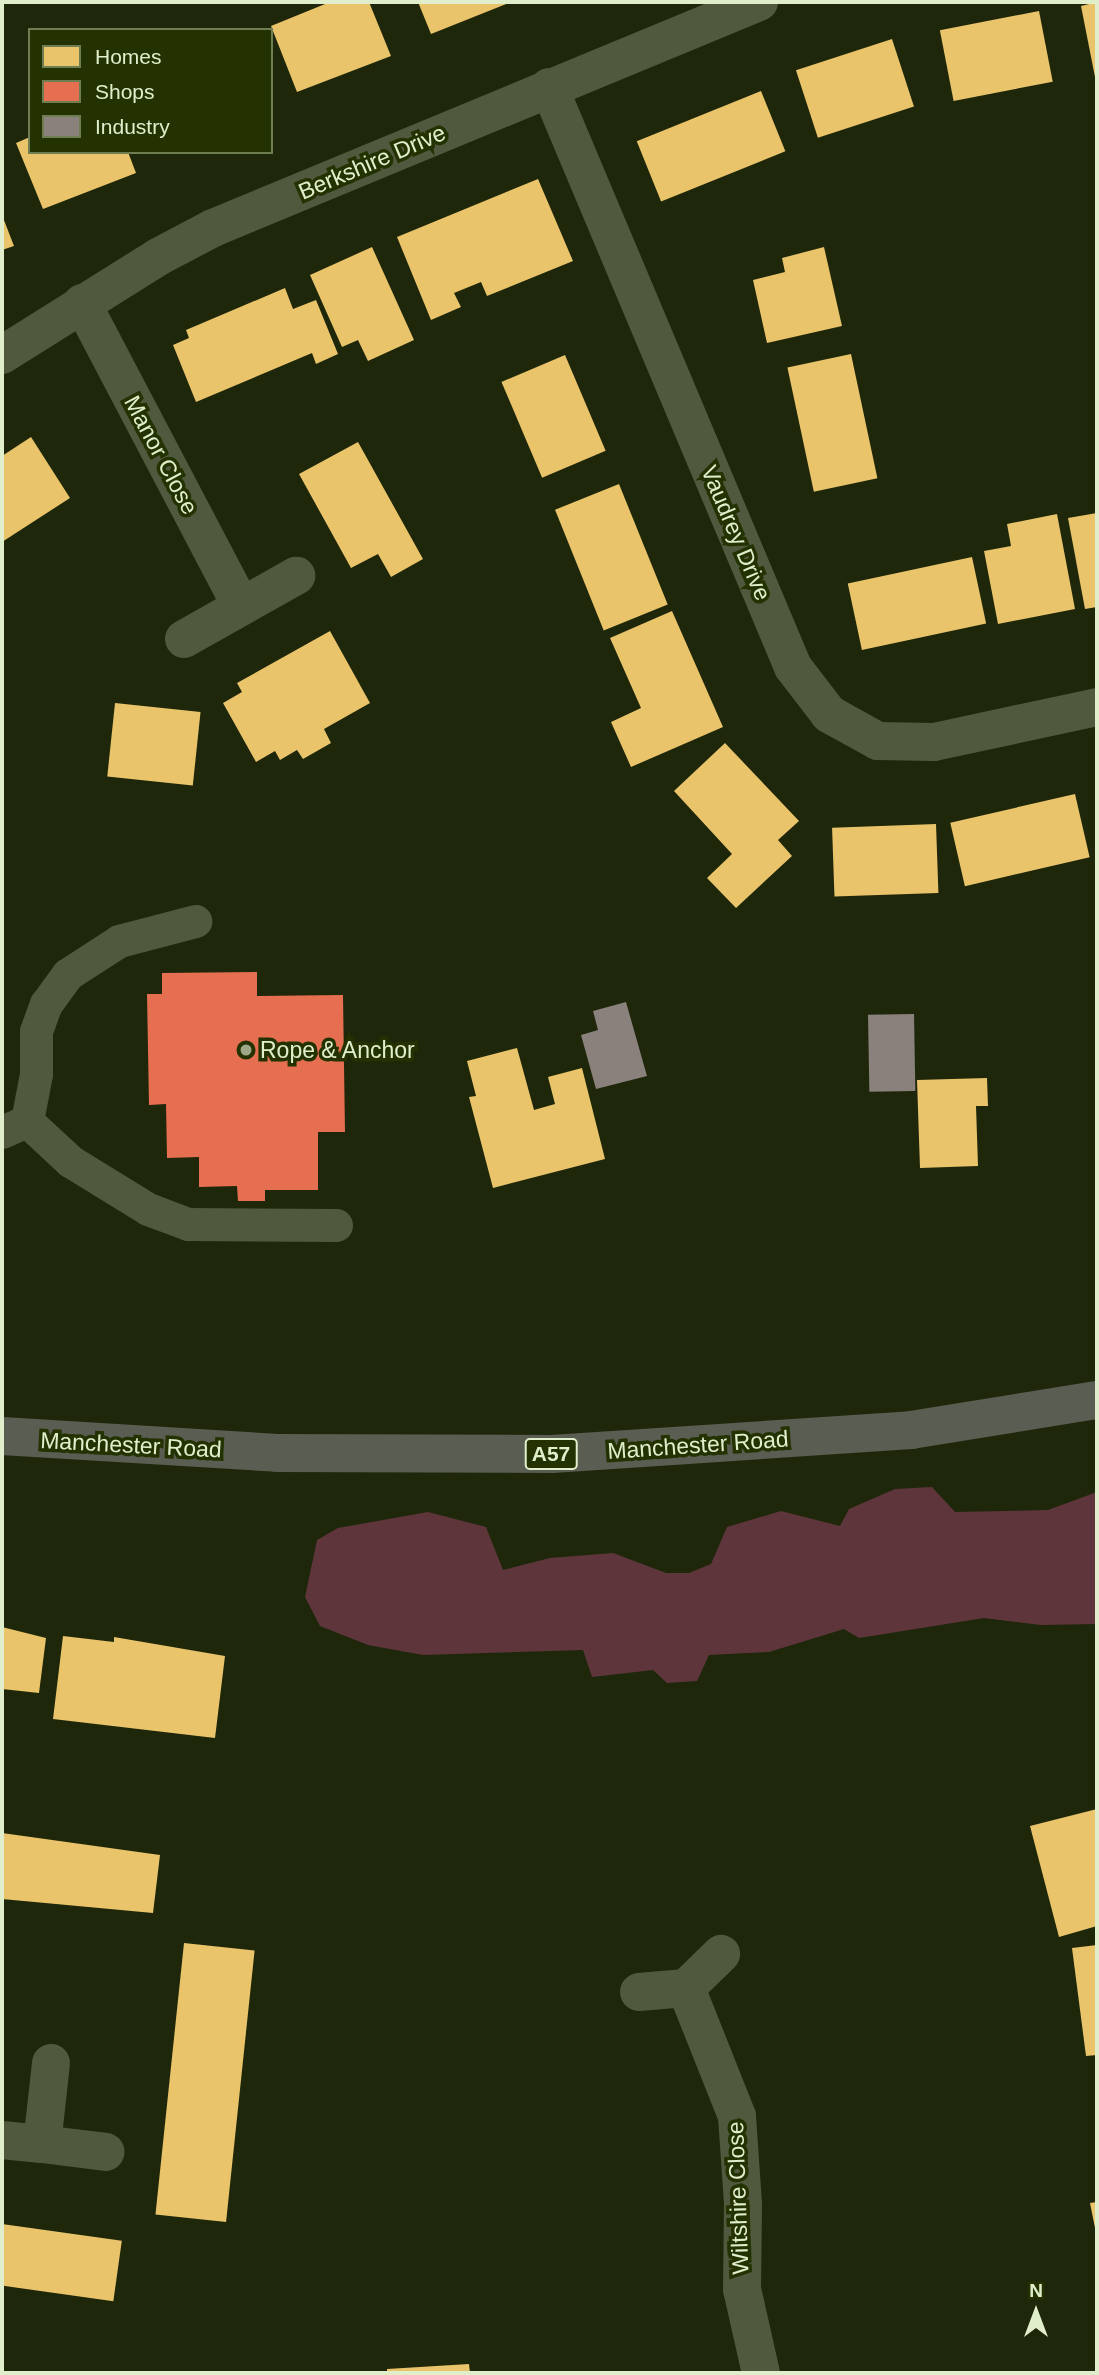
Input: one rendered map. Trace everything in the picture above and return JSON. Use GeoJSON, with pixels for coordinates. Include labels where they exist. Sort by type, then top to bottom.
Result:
{"type":"FeatureCollection","features":[{"type":"Feature","properties":{"kind":"main road","name":"Manchester Road"},"geometry":{"type":"LineString","coordinates":[[2,1436],[277,1453],[552,1454],[911,1430],[1097,1400]]}},
{"type":"Feature","properties":{"kind":"street","name":"Berkshire Drive"},"geometry":{"type":"LineString","coordinates":[[2,355],[82,303],[213,228],[759,2]]}},
{"type":"Feature","properties":{"kind":"street","name":"Vaudrey Drive"},"geometry":{"type":"LineString","coordinates":[[549,88],[793,667],[830,714],[878,741],[934,742],[1097,707]]}},
{"type":"Feature","properties":{"kind":"street","name":"Manor Close"},"geometry":{"type":"LineString","coordinates":[[82,303],[241,606]]}},
{"type":"Feature","properties":{"kind":"street"},"geometry":{"type":"LineString","coordinates":[[184,639],[296,576]]}},
{"type":"Feature","properties":{"kind":"street"},"geometry":{"type":"LineString","coordinates":[[639,1992],[686,1988],[721,1954]]}},
{"type":"Feature","properties":{"kind":"street","name":"Wiltshire Close"},"geometry":{"type":"LineString","coordinates":[[686,1988],[737,2116],[743,2205],[742,2289],[761,2373]]}},
{"type":"Feature","properties":{"kind":"street"},"geometry":{"type":"LineString","coordinates":[[42,2144],[51,2063]]}},
{"type":"Feature","properties":{"kind":"street"},"geometry":{"type":"LineString","coordinates":[[2,2140],[106,2152]]}},
{"type":"Feature","properties":{"kind":"lane"},"geometry":{"type":"LineString","coordinates":[[195,920],[119,941],[68,974],[46,1004],[36,1031],[36,1074],[14,1126],[148,1209],[188,1224],[336,1225]]}},
{"type":"Feature","properties":{"kind":"shaded area"},"geometry":{"type":"Polygon","coordinates":[[[932,1487],[955,1512],[1048,1510],[1097,1492],[1097,1624],[1041,1625],[984,1618],[859,1638],[844,1629],[769,1652],[709,1655],[697,1681],[667,1683],[653,1670],[592,1677],[583,1650],[423,1655],[368,1645],[320,1626],[305,1597],[317,1540],[338,1528],[428,1512],[486,1527],[503,1570],[550,1558],[613,1553],[666,1573],[689,1573],[711,1564],[727,1527],[781,1511],[840,1526],[849,1509],[895,1489],[932,1487]]]}},
{"type":"Feature","properties":{"kind":"building: Homes"},"geometry":{"type":"Polygon","coordinates":[[[330,2],[369,2],[391,56],[297,92],[271,26],[330,2]]]}},
{"type":"Feature","properties":{"kind":"building: Homes"},"geometry":{"type":"Polygon","coordinates":[[[418,2],[511,2],[431,34],[418,2]]]}},
{"type":"Feature","properties":{"kind":"building: Homes"},"geometry":{"type":"Polygon","coordinates":[[[1097,2],[1097,76],[1095,77],[1081,6],[1097,2]]]}},
{"type":"Feature","properties":{"kind":"building: Homes"},"geometry":{"type":"Polygon","coordinates":[[[1039,11],[1053,82],[954,101],[940,30],[1039,11]]]}},
{"type":"Feature","properties":{"kind":"building: Homes"},"geometry":{"type":"Polygon","coordinates":[[[892,39],[914,107],[818,138],[796,70],[892,39]]]}},
{"type":"Feature","properties":{"kind":"building: Homes"},"geometry":{"type":"Polygon","coordinates":[[[761,91],[785,151],[661,201],[637,141],[761,91]]]}},
{"type":"Feature","properties":{"kind":"building: Homes"},"geometry":{"type":"Polygon","coordinates":[[[28,138],[28,154],[129,154],[136,173],[43,209],[16,143],[28,138]]]}},
{"type":"Feature","properties":{"kind":"building: Homes"},"geometry":{"type":"Polygon","coordinates":[[[538,179],[573,261],[487,296],[481,282],[454,293],[461,307],[431,320],[397,237],[538,179]]]}},
{"type":"Feature","properties":{"kind":"building: Homes"},"geometry":{"type":"Polygon","coordinates":[[[2,215],[14,246],[2,250],[2,215]]]}},
{"type":"Feature","properties":{"kind":"building: Homes"},"geometry":{"type":"Polygon","coordinates":[[[372,247],[414,340],[368,361],[358,340],[342,347],[310,275],[372,247]]]}},
{"type":"Feature","properties":{"kind":"building: Homes"},"geometry":{"type":"Polygon","coordinates":[[[824,247],[842,326],[767,343],[753,280],[785,272],[782,258],[824,247]]]}},
{"type":"Feature","properties":{"kind":"building: Homes"},"geometry":{"type":"Polygon","coordinates":[[[285,288],[293,309],[316,300],[338,354],[316,364],[312,353],[196,402],[173,345],[189,338],[186,330],[285,288]]]}},
{"type":"Feature","properties":{"kind":"building: Homes"},"geometry":{"type":"Polygon","coordinates":[[[851,354],[877,478],[814,492],[787,368],[851,354]]]}},
{"type":"Feature","properties":{"kind":"building: Homes"},"geometry":{"type":"Polygon","coordinates":[[[565,355],[606,451],[542,478],[501,382],[565,355]]]}},
{"type":"Feature","properties":{"kind":"building: Homes"},"geometry":{"type":"Polygon","coordinates":[[[31,437],[70,498],[2,542],[2,456],[31,437]]]}},
{"type":"Feature","properties":{"kind":"building: Homes"},"geometry":{"type":"Polygon","coordinates":[[[358,442],[423,559],[391,577],[378,554],[351,568],[299,474],[358,442]]]}},
{"type":"Feature","properties":{"kind":"building: Homes"},"geometry":{"type":"Polygon","coordinates":[[[619,484],[668,605],[604,630],[555,510],[619,484]]]}},
{"type":"Feature","properties":{"kind":"building: Homes"},"geometry":{"type":"Polygon","coordinates":[[[1097,513],[1097,607],[1085,609],[1068,518],[1097,513]]]}},
{"type":"Feature","properties":{"kind":"building: Homes"},"geometry":{"type":"Polygon","coordinates":[[[1057,514],[1075,609],[998,624],[984,551],[1011,546],[1007,524],[1057,514]]]}},
{"type":"Feature","properties":{"kind":"building: Homes"},"geometry":{"type":"Polygon","coordinates":[[[972,557],[986,624],[862,650],[848,583],[972,557]]]}},
{"type":"Feature","properties":{"kind":"building: Homes"},"geometry":{"type":"Polygon","coordinates":[[[672,611],[723,727],[631,767],[611,722],[641,708],[610,638],[672,611]]]}},
{"type":"Feature","properties":{"kind":"building: Homes"},"geometry":{"type":"Polygon","coordinates":[[[330,631],[370,703],[324,729],[331,743],[303,759],[297,750],[280,760],[275,751],[256,762],[223,703],[242,692],[237,683],[330,631]]]}},
{"type":"Feature","properties":{"kind":"building: Homes"},"geometry":{"type":"Polygon","coordinates":[[[115,703],[201,712],[193,786],[107,777],[115,703]]]}},
{"type":"Feature","properties":{"kind":"building: Homes"},"geometry":{"type":"Polygon","coordinates":[[[725,743],[799,821],[778,840],[792,856],[736,908],[707,878],[732,854],[674,791],[725,743]]]}},
{"type":"Feature","properties":{"kind":"building: Homes"},"geometry":{"type":"Polygon","coordinates":[[[1075,794],[1090,857],[965,886],[950,823],[1075,794]]]}},
{"type":"Feature","properties":{"kind":"building: Homes"},"geometry":{"type":"Polygon","coordinates":[[[936,824],[938,893],[834,897],[832,828],[936,824]]]}},
{"type":"Feature","properties":{"kind":"building: Homes"},"geometry":{"type":"Polygon","coordinates":[[[517,1048],[534,1110],[555,1104],[548,1077],[582,1068],[605,1159],[493,1188],[469,1097],[476,1096],[467,1061],[517,1048]]]}},
{"type":"Feature","properties":{"kind":"building: Homes"},"geometry":{"type":"Polygon","coordinates":[[[987,1078],[988,1106],[976,1106],[978,1166],[920,1168],[917,1080],[987,1078]]]}},
{"type":"Feature","properties":{"kind":"building: Homes"},"geometry":{"type":"Polygon","coordinates":[[[2,1627],[46,1638],[39,1693],[2,1689],[2,1627]]]}},
{"type":"Feature","properties":{"kind":"building: Homes"},"geometry":{"type":"Polygon","coordinates":[[[63,1636],[114,1642],[114,1637],[225,1656],[215,1738],[53,1719],[63,1636]]]}},
{"type":"Feature","properties":{"kind":"building: Homes"},"geometry":{"type":"Polygon","coordinates":[[[1097,1809],[1097,1926],[1059,1937],[1030,1826],[1097,1809]]]}},
{"type":"Feature","properties":{"kind":"building: Homes"},"geometry":{"type":"Polygon","coordinates":[[[2,1833],[160,1855],[153,1913],[2,1899],[2,1833]]]}},
{"type":"Feature","properties":{"kind":"building: Homes"},"geometry":{"type":"Polygon","coordinates":[[[184,1943],[255,1950],[226,2222],[155,2215],[184,1943]]]}},
{"type":"Feature","properties":{"kind":"building: Homes"},"geometry":{"type":"Polygon","coordinates":[[[1097,1945],[1097,2055],[1086,2056],[1072,1948],[1097,1945]]]}},
{"type":"Feature","properties":{"kind":"building: Homes"},"geometry":{"type":"Polygon","coordinates":[[[1097,2202],[1097,2233],[1096,2233],[1090,2203],[1097,2202]]]}},
{"type":"Feature","properties":{"kind":"building: Homes"},"geometry":{"type":"Polygon","coordinates":[[[2,2224],[122,2241],[113,2301],[2,2286],[2,2224]]]}},
{"type":"Feature","properties":{"kind":"building: Homes"},"geometry":{"type":"Polygon","coordinates":[[[469,2364],[470,2373],[387,2373],[387,2369],[469,2364]]]}},
{"type":"Feature","properties":{"kind":"building: Shops","name":"Rope & Anchor"},"geometry":{"type":"Polygon","coordinates":[[[257,972],[257,996],[343,995],[345,1132],[318,1132],[318,1190],[265,1190],[265,1201],[238,1201],[237,1186],[199,1187],[199,1157],[167,1158],[166,1104],[149,1105],[147,994],[162,994],[162,973],[257,972]]]}},
{"type":"Feature","properties":{"kind":"building: Industry"},"geometry":{"type":"Polygon","coordinates":[[[626,1002],[647,1076],[596,1089],[581,1035],[598,1030],[593,1011],[626,1002]]]}},
{"type":"Feature","properties":{"kind":"building: Industry"},"geometry":{"type":"Polygon","coordinates":[[[914,1014],[915,1091],[869,1092],[868,1015],[914,1014]]]}},
{"type":"Feature","properties":{"kind":"place","name":"Rope & Anchor"},"geometry":{"type":"Point","coordinates":[246,1050]}}]}
